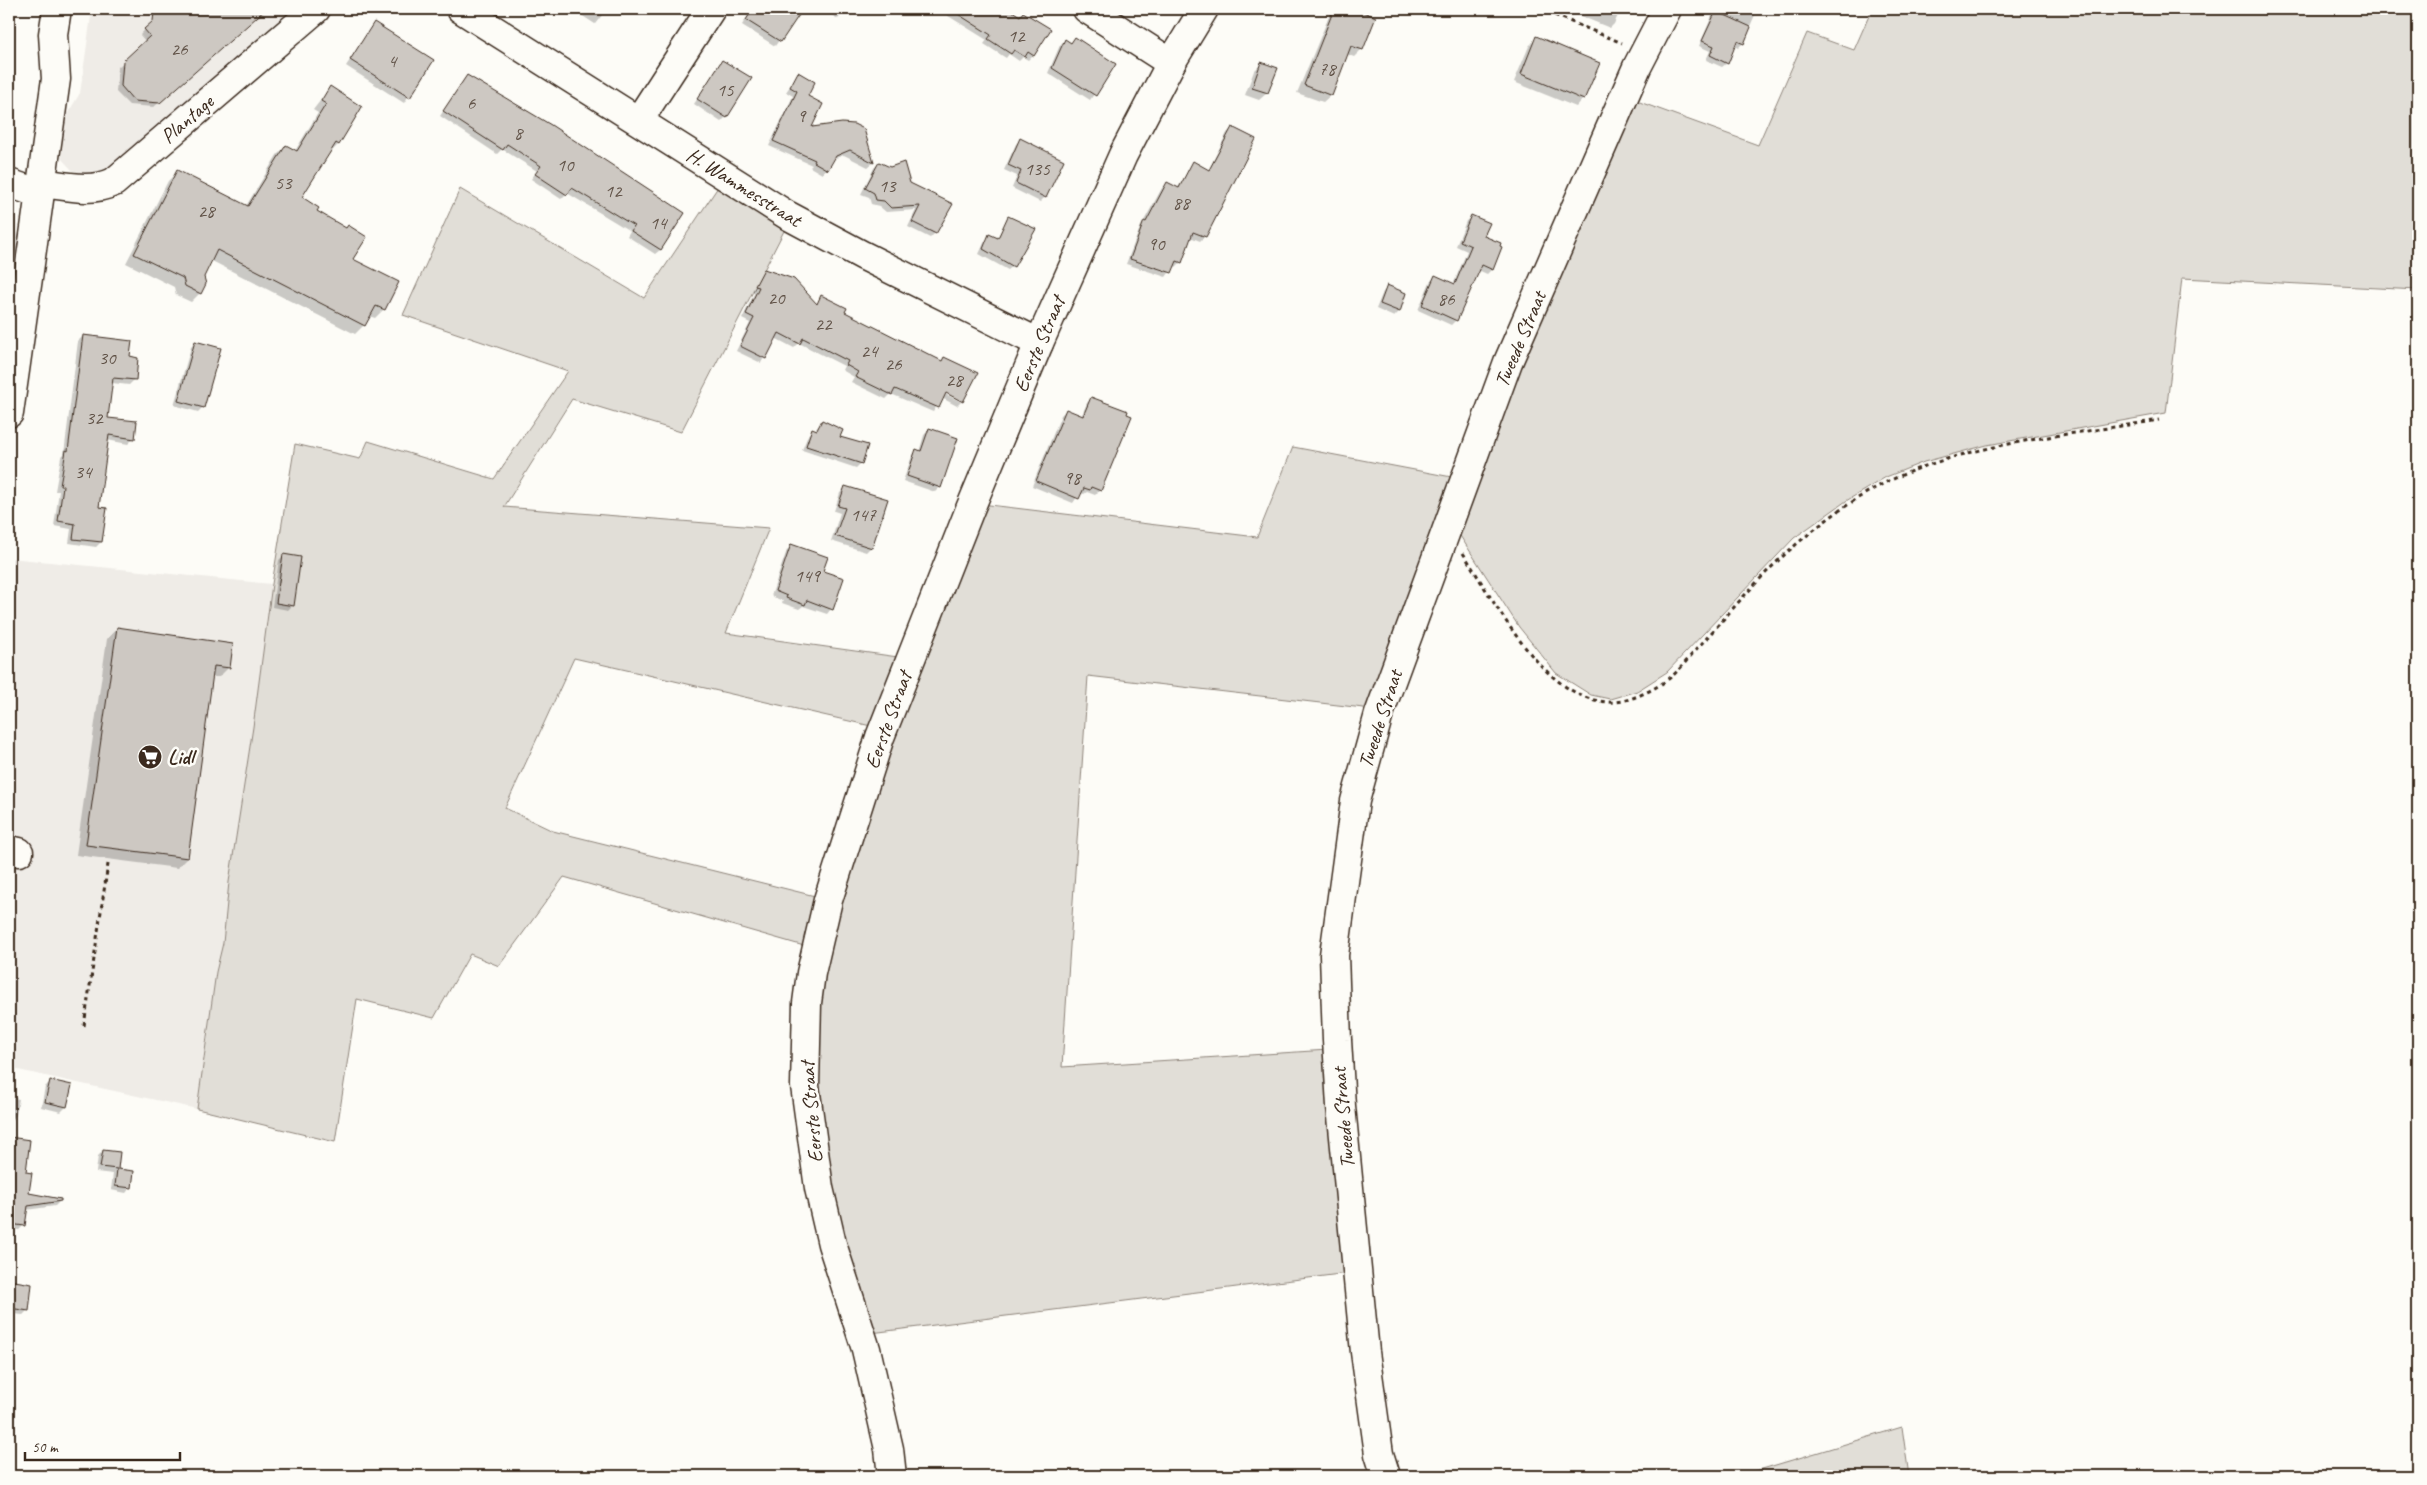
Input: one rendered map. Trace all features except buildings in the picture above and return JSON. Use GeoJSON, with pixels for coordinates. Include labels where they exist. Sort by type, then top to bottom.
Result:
{"type":"FeatureCollection","features":[{"type":"Feature","properties":{"kind":"street"},"geometry":{"type":"LineString","coordinates":[[9,412],[56,78],[53,34],[57,9]]}},
{"type":"Feature","properties":{"kind":"street"},"geometry":{"type":"LineString","coordinates":[[56,78],[72,35],[75,9]]}},
{"type":"Feature","properties":{"kind":"street","name":"Plantage"},"geometry":{"type":"LineString","coordinates":[[9,183],[41,189],[83,189],[101,187],[114,182],[316,9]]}},
{"type":"Feature","properties":{"kind":"street","name":"H. Wammesstraat"},"geometry":{"type":"LineString","coordinates":[[461,9],[787,215],[862,255],[1039,343]]}},
{"type":"Feature","properties":{"kind":"street"},"geometry":{"type":"LineString","coordinates":[[639,120],[710,9]]}},
{"type":"Feature","properties":{"kind":"street"},"geometry":{"type":"LineString","coordinates":[[1087,9],[1171,63]]}},
{"type":"Feature","properties":{"kind":"street","name":"Eerste Straat"},"geometry":{"type":"LineString","coordinates":[[892,1476],[885,1432],[866,1349],[832,1244],[819,1188],[805,1086],[807,1003],[811,973],[828,900],[880,737],[970,509],[1039,343],[1123,155],[1171,63],[1204,9]]}},
{"type":"Feature","properties":{"kind":"street","name":"Tweede Straat"},"geometry":{"type":"LineString","coordinates":[[1386,1476],[1379,1454],[1365,1352],[1340,1106],[1334,955],[1355,801],[1379,714],[1508,362],[1644,52],[1667,9]]}},
{"type":"Feature","properties":{"kind":"path"},"geometry":{"type":"LineString","coordinates":[[1540,9],[1644,52]]}},
{"type":"Feature","properties":{"kind":"path"},"geometry":{"type":"LineString","coordinates":[[1447,530],[1514,631],[1536,659],[1560,683],[1582,697],[1609,703],[1634,698],[1670,678],[1791,549],[1848,505],[1890,480],[1935,463],[1995,448],[2159,420]]}},
{"type":"Feature","properties":{"kind":"path"},"geometry":{"type":"LineString","coordinates":[[84,1026],[108,864]]}},
{"type":"Feature","properties":{"kind":"shaded area"},"geometry":{"type":"Polygon","coordinates":[[[92,9],[295,9],[109,169],[106,175],[81,174],[72,170],[60,157],[65,118],[80,93],[92,9]]]}},
{"type":"Feature","properties":{"kind":"shaded area"},"geometry":{"type":"Polygon","coordinates":[[[1872,9],[2418,9],[2418,290],[2182,278],[2166,413],[1987,445],[1924,462],[1886,477],[1846,501],[1794,538],[1667,672],[1637,691],[1610,699],[1591,695],[1556,673],[1519,627],[1455,528],[1516,371],[1634,100],[1758,145],[1807,33],[1854,50],[1872,9]]]}},
{"type":"Feature","properties":{"kind":"shaded area"},"geometry":{"type":"Polygon","coordinates":[[[720,184],[786,227],[681,432],[572,399],[504,507],[769,528],[726,633],[898,657],[871,726],[574,658],[505,808],[553,831],[823,898],[811,948],[564,877],[499,966],[470,954],[434,1018],[357,999],[335,1142],[197,1109],[216,972],[223,943],[229,882],[253,727],[272,584],[295,444],[360,459],[368,441],[494,479],[568,371],[403,315],[460,189],[644,298],[720,184]]]}},
{"type":"Feature","properties":{"kind":"shaded area"},"geometry":{"type":"Polygon","coordinates":[[[1293,447],[1457,478],[1372,709],[1088,676],[1062,1067],[1328,1050],[1348,1273],[871,1333],[838,1227],[811,1024],[833,900],[981,504],[1257,537],[1293,447]]]}},
{"type":"Feature","properties":{"kind":"shaded area"},"geometry":{"type":"Polygon","coordinates":[[[9,558],[272,584],[253,727],[229,882],[223,943],[318,972],[216,972],[197,1109],[9,1068],[9,558]]]}},
{"type":"Feature","properties":{"kind":"shaded area"},"geometry":{"type":"Polygon","coordinates":[[[1902,1427],[1909,1476],[1739,1476],[1902,1427]]]}},
{"type":"Feature","properties":{"kind":"place","name":"Lidl"},"geometry":{"type":"Point","coordinates":[150,757]}}]}
